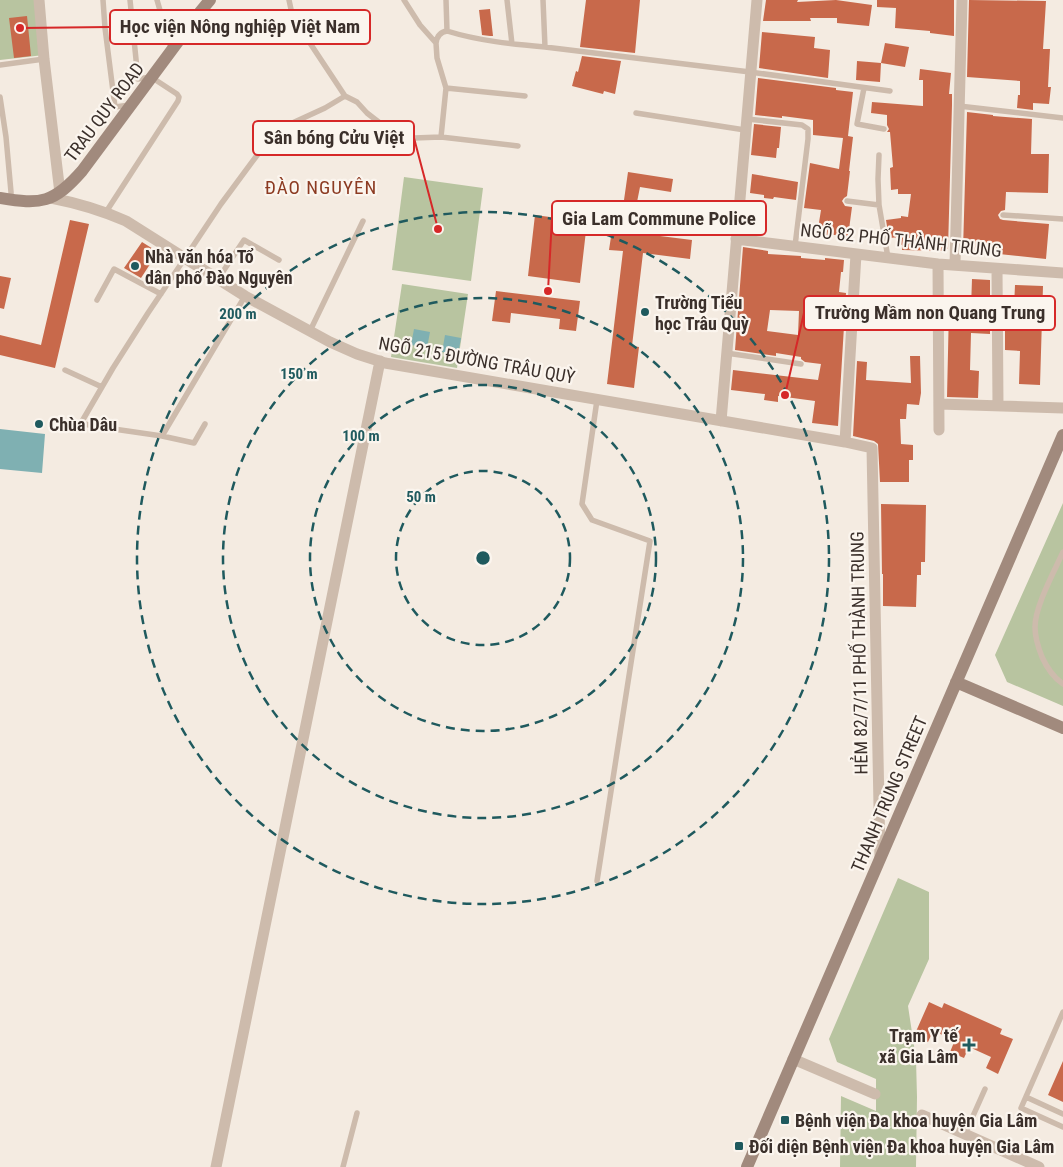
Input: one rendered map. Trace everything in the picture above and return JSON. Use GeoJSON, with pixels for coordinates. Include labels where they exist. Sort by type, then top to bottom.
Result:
{"type":"FeatureCollection","features":[{"type":"Feature","properties":{"kind":"main road","name":"TRAU QUY ROAD"},"geometry":{"type":"LineString","coordinates":[[55,195],[67,187],[82,171],[210,0]]}},
{"type":"Feature","properties":{"kind":"main road"},"geometry":{"type":"LineString","coordinates":[[5,199],[34,202],[55,195]]}},
{"type":"Feature","properties":{"kind":"main road","name":"THANH TRUNG STREET"},"geometry":{"type":"LineString","coordinates":[[746,1167],[1063,435]]}},
{"type":"Feature","properties":{"kind":"main road"},"geometry":{"type":"LineString","coordinates":[[956,682],[1063,728]]}},
{"type":"Feature","properties":{"kind":"street"},"geometry":{"type":"LineString","coordinates":[[39,0],[55,195]]}},
{"type":"Feature","properties":{"kind":"street"},"geometry":{"type":"LineString","coordinates":[[720,421],[757,0]]}},
{"type":"Feature","properties":{"kind":"street"},"geometry":{"type":"LineString","coordinates":[[955,266],[962,0]]}},
{"type":"Feature","properties":{"kind":"street","name":"NGÕ 215 ĐƯỜNG TRÂU QUỲ"},"geometry":{"type":"LineString","coordinates":[[55,195],[106,212],[126,221],[245,296],[356,354],[385,363],[872,448]]}},
{"type":"Feature","properties":{"kind":"street","name":"NGÕ 82 PHỐ THÀNH TRUNG"},"geometry":{"type":"LineString","coordinates":[[736,239],[955,266],[1063,273]]}},
{"type":"Feature","properties":{"kind":"street"},"geometry":{"type":"LineString","coordinates":[[845,442],[856,254]]}},
{"type":"Feature","properties":{"kind":"street"},"geometry":{"type":"LineString","coordinates":[[938,264],[939,430]]}},
{"type":"Feature","properties":{"kind":"street"},"geometry":{"type":"LineString","coordinates":[[996,269],[998,406]]}},
{"type":"Feature","properties":{"kind":"street"},"geometry":{"type":"LineString","coordinates":[[216,1167],[380,361]]}},
{"type":"Feature","properties":{"kind":"street"},"geometry":{"type":"LineString","coordinates":[[939,404],[1063,408]]}},
{"type":"Feature","properties":{"kind":"street","name":"HẺM 82/7/11 PHỐ THÀNH TRUNG"},"geometry":{"type":"LineString","coordinates":[[872,448],[880,858]]}},
{"type":"Feature","properties":{"kind":"street"},"geometry":{"type":"LineString","coordinates":[[793,1058],[875,1094]]}},
{"type":"Feature","properties":{"kind":"street"},"geometry":{"type":"LineString","coordinates":[[922,1116],[1039,1167]]}},
{"type":"Feature","properties":{"kind":"lane"},"geometry":{"type":"LineString","coordinates":[[103,0],[115,107],[131,104]]}},
{"type":"Feature","properties":{"kind":"lane"},"geometry":{"type":"LineString","coordinates":[[106,212],[179,97],[151,77],[138,79],[130,0]]}},
{"type":"Feature","properties":{"kind":"lane"},"geometry":{"type":"LineString","coordinates":[[158,0],[171,50]]}},
{"type":"Feature","properties":{"kind":"lane"},"geometry":{"type":"LineString","coordinates":[[288,0],[292,14],[300,28],[346,96],[357,102],[367,113],[385,127],[398,135],[414,138],[441,137],[518,146]]}},
{"type":"Feature","properties":{"kind":"lane"},"geometry":{"type":"LineString","coordinates":[[404,0],[420,25],[436,44]]}},
{"type":"Feature","properties":{"kind":"lane"},"geometry":{"type":"LineString","coordinates":[[446,0],[448,31]]}},
{"type":"Feature","properties":{"kind":"lane"},"geometry":{"type":"LineString","coordinates":[[507,0],[512,44]]}},
{"type":"Feature","properties":{"kind":"lane"},"geometry":{"type":"LineString","coordinates":[[543,0],[545,47]]}},
{"type":"Feature","properties":{"kind":"lane"},"geometry":{"type":"LineString","coordinates":[[441,137],[446,88],[437,58],[436,44],[440,34],[448,31],[473,38],[512,44],[750,72],[890,91]]}},
{"type":"Feature","properties":{"kind":"lane"},"geometry":{"type":"LineString","coordinates":[[0,65],[44,59]]}},
{"type":"Feature","properties":{"kind":"lane"},"geometry":{"type":"LineString","coordinates":[[446,88],[524,96]]}},
{"type":"Feature","properties":{"kind":"lane"},"geometry":{"type":"LineString","coordinates":[[864,88],[857,124],[884,129]]}},
{"type":"Feature","properties":{"kind":"lane"},"geometry":{"type":"LineString","coordinates":[[206,424],[194,444],[162,436],[81,424],[102,387],[161,294],[221,204],[258,154],[272,137],[288,124],[317,112],[346,96]]}},
{"type":"Feature","properties":{"kind":"lane"},"geometry":{"type":"LineString","coordinates":[[0,97],[11,192],[5,199]]}},
{"type":"Feature","properties":{"kind":"lane"},"geometry":{"type":"LineString","coordinates":[[959,106],[1063,118]]}},
{"type":"Feature","properties":{"kind":"lane"},"geometry":{"type":"LineString","coordinates":[[636,113],[746,124],[793,124],[806,127],[808,129],[808,139],[795,246]]}},
{"type":"Feature","properties":{"kind":"lane"},"geometry":{"type":"LineString","coordinates":[[879,155],[879,205],[888,258]]}},
{"type":"Feature","properties":{"kind":"lane"},"geometry":{"type":"LineString","coordinates":[[847,201],[879,205]]}},
{"type":"Feature","properties":{"kind":"lane"},"geometry":{"type":"LineString","coordinates":[[1002,215],[1063,220]]}},
{"type":"Feature","properties":{"kind":"lane"},"geometry":{"type":"LineString","coordinates":[[310,331],[363,221]]}},
{"type":"Feature","properties":{"kind":"lane"},"geometry":{"type":"LineString","coordinates":[[218,279],[244,240],[279,260]]}},
{"type":"Feature","properties":{"kind":"lane"},"geometry":{"type":"LineString","coordinates":[[97,300],[114,269],[161,294]]}},
{"type":"Feature","properties":{"kind":"lane"},"geometry":{"type":"LineString","coordinates":[[162,436],[245,296]]}},
{"type":"Feature","properties":{"kind":"lane"},"geometry":{"type":"LineString","coordinates":[[726,353],[800,364]]}},
{"type":"Feature","properties":{"kind":"lane"},"geometry":{"type":"LineString","coordinates":[[65,370],[102,387]]}},
{"type":"Feature","properties":{"kind":"lane"},"geometry":{"type":"LineString","coordinates":[[596,881],[650,541],[592,520],[582,504],[597,400]]}},
{"type":"Feature","properties":{"kind":"lane"},"geometry":{"type":"LineString","coordinates":[[1063,552],[1038,609],[1035,626],[1037,644],[1044,662],[1055,678],[1063,684]]}},
{"type":"Feature","properties":{"kind":"lane"},"geometry":{"type":"LineString","coordinates":[[1063,1012],[1021,1108],[1063,1127]]}},
{"type":"Feature","properties":{"kind":"lane"},"geometry":{"type":"LineString","coordinates":[[965,1134],[984,1089]]}},
{"type":"Feature","properties":{"kind":"lane"},"geometry":{"type":"LineString","coordinates":[[1026,1097],[1063,1114]]}},
{"type":"Feature","properties":{"kind":"lane"},"geometry":{"type":"LineString","coordinates":[[344,1167],[356,1113]]}},
{"type":"Feature","properties":{"kind":"green space"},"geometry":{"type":"Polygon","coordinates":[[[0,0],[38,0],[44,55],[0,60],[0,0]]]}},
{"type":"Feature","properties":{"kind":"green space"},"geometry":{"type":"Polygon","coordinates":[[[404,177],[483,188],[471,281],[392,270],[404,177]]]}},
{"type":"Feature","properties":{"kind":"green space"},"geometry":{"type":"Polygon","coordinates":[[[402,284],[468,294],[457,368],[391,357],[402,284]]]}},
{"type":"Feature","properties":{"kind":"green space"},"geometry":{"type":"Polygon","coordinates":[[[1063,503],[1063,706],[1007,682],[995,655],[1063,503]]]}},
{"type":"Feature","properties":{"kind":"green space"},"geometry":{"type":"Polygon","coordinates":[[[898,878],[929,892],[929,959],[908,1006],[916,1059],[916,1167],[840,1167],[841,1096],[876,1111],[876,1079],[837,1062],[829,1039],[898,878]]]}},
{"type":"Feature","properties":{"kind":"water"},"geometry":{"type":"Polygon","coordinates":[[[414,329],[430,332],[427,348],[411,345],[414,329]]]}},
{"type":"Feature","properties":{"kind":"water"},"geometry":{"type":"Polygon","coordinates":[[[445,335],[461,338],[458,355],[442,352],[445,335]]]}},
{"type":"Feature","properties":{"kind":"water"},"geometry":{"type":"Polygon","coordinates":[[[0,429],[45,434],[42,473],[0,469],[0,429]]]}},
{"type":"Feature","properties":{"kind":"building"},"geometry":{"type":"Polygon","coordinates":[[[586,0],[640,0],[635,53],[580,47],[586,0]]]}},
{"type":"Feature","properties":{"kind":"building"},"geometry":{"type":"Polygon","coordinates":[[[766,0],[798,0],[797,2],[836,0],[872,5],[869,26],[837,23],[837,18],[810,18],[811,21],[763,21],[766,0]]]}},
{"type":"Feature","properties":{"kind":"building"},"geometry":{"type":"Polygon","coordinates":[[[877,0],[954,0],[954,36],[930,33],[930,31],[895,28],[896,8],[877,7],[877,0]]]}},
{"type":"Feature","properties":{"kind":"building"},"geometry":{"type":"Polygon","coordinates":[[[969,0],[1046,1],[1043,49],[1050,49],[1048,87],[1051,87],[1049,104],[1033,103],[1033,110],[1017,108],[1018,95],[1020,95],[1020,81],[967,77],[969,0]]]}},
{"type":"Feature","properties":{"kind":"building"},"geometry":{"type":"Polygon","coordinates":[[[490,9],[493,36],[482,35],[479,10],[490,9]]]}},
{"type":"Feature","properties":{"kind":"building"},"geometry":{"type":"Polygon","coordinates":[[[27,16],[31,56],[14,58],[9,18],[27,16]]]}},
{"type":"Feature","properties":{"kind":"building"},"geometry":{"type":"Polygon","coordinates":[[[762,32],[815,37],[814,48],[830,50],[828,78],[759,68],[762,32]]]}},
{"type":"Feature","properties":{"kind":"building"},"geometry":{"type":"Polygon","coordinates":[[[885,43],[909,47],[905,67],[881,63],[885,43]]]}},
{"type":"Feature","properties":{"kind":"building"},"geometry":{"type":"Polygon","coordinates":[[[582,56],[621,61],[615,94],[604,91],[603,94],[572,86],[582,56]]]}},
{"type":"Feature","properties":{"kind":"building"},"geometry":{"type":"Polygon","coordinates":[[[857,61],[881,63],[880,82],[856,80],[857,61]]]}},
{"type":"Feature","properties":{"kind":"building"},"geometry":{"type":"Polygon","coordinates":[[[920,69],[951,73],[949,94],[952,94],[952,105],[948,249],[946,251],[902,250],[900,237],[889,238],[886,220],[901,218],[901,216],[908,217],[911,194],[898,194],[898,189],[891,190],[890,168],[893,167],[890,132],[887,132],[889,129],[887,115],[871,113],[872,102],[923,106],[923,80],[919,80],[920,69]]]}},
{"type":"Feature","properties":{"kind":"building"},"geometry":{"type":"Polygon","coordinates":[[[758,78],[853,92],[848,136],[853,137],[850,171],[847,196],[842,201],[845,206],[852,207],[848,237],[828,234],[828,236],[817,235],[821,210],[804,208],[810,163],[839,169],[843,138],[813,135],[813,120],[755,115],[758,78]]]}},
{"type":"Feature","properties":{"kind":"building"},"geometry":{"type":"Polygon","coordinates":[[[967,112],[1032,119],[1031,154],[1049,154],[1048,193],[1006,192],[1005,210],[1001,211],[998,215],[1003,220],[1049,224],[1046,259],[999,254],[999,252],[963,250],[967,112]]]}},
{"type":"Feature","properties":{"kind":"building"},"geometry":{"type":"Polygon","coordinates":[[[754,124],[781,127],[776,158],[751,155],[754,124]]]}},
{"type":"Feature","properties":{"kind":"building"},"geometry":{"type":"Polygon","coordinates":[[[628,172],[673,179],[671,192],[640,187],[637,202],[624,200],[628,172]]]}},
{"type":"Feature","properties":{"kind":"building"},"geometry":{"type":"Polygon","coordinates":[[[752,174],[798,182],[796,200],[774,197],[773,199],[764,198],[764,195],[750,193],[752,174]]]}},
{"type":"Feature","properties":{"kind":"building"},"geometry":{"type":"Polygon","coordinates":[[[535,215],[587,222],[580,283],[528,276],[535,215]]]}},
{"type":"Feature","properties":{"kind":"building"},"geometry":{"type":"Polygon","coordinates":[[[70,220],[89,224],[55,368],[0,355],[0,335],[41,345],[70,220]]]}},
{"type":"Feature","properties":{"kind":"building"},"geometry":{"type":"Polygon","coordinates":[[[612,230],[692,240],[690,259],[643,253],[632,346],[639,347],[634,388],[607,384],[623,251],[609,250],[612,230]]]}},
{"type":"Feature","properties":{"kind":"building"},"geometry":{"type":"Polygon","coordinates":[[[142,242],[158,252],[141,278],[124,268],[142,242]]]}},
{"type":"Feature","properties":{"kind":"building"},"geometry":{"type":"Polygon","coordinates":[[[743,247],[768,251],[768,254],[844,260],[839,292],[846,293],[838,426],[812,423],[815,401],[778,396],[778,402],[764,400],[765,394],[731,390],[733,370],[818,380],[821,364],[805,362],[801,357],[776,353],[776,356],[735,350],[743,247]],[[770,310],[767,331],[798,335],[799,311],[770,310]]]}},
{"type":"Feature","properties":{"kind":"building"},"geometry":{"type":"Polygon","coordinates":[[[0,276],[11,278],[4,309],[0,308],[0,276]]]}},
{"type":"Feature","properties":{"kind":"building"},"geometry":{"type":"Polygon","coordinates":[[[972,279],[990,280],[990,334],[971,333],[970,370],[979,371],[978,398],[947,397],[949,308],[971,308],[972,279]]]}},
{"type":"Feature","properties":{"kind":"building"},"geometry":{"type":"Polygon","coordinates":[[[1015,285],[1043,286],[1040,385],[1019,384],[1020,351],[1005,350],[1005,329],[1021,330],[1022,308],[1014,308],[1015,285]]]}},
{"type":"Feature","properties":{"kind":"building"},"geometry":{"type":"Polygon","coordinates":[[[496,291],[580,301],[576,331],[559,329],[560,319],[511,313],[510,323],[492,321],[496,291]]]}},
{"type":"Feature","properties":{"kind":"building"},"geometry":{"type":"Polygon","coordinates":[[[910,356],[920,356],[921,393],[919,405],[907,404],[906,419],[900,419],[901,444],[913,445],[913,460],[909,460],[909,482],[880,482],[878,444],[874,441],[853,436],[857,361],[867,362],[866,380],[911,383],[910,356]]]}},
{"type":"Feature","properties":{"kind":"building"},"geometry":{"type":"Polygon","coordinates":[[[881,504],[926,505],[925,562],[921,562],[921,575],[917,575],[916,607],[883,606],[881,504]]]}},
{"type":"Feature","properties":{"kind":"building"},"geometry":{"type":"Polygon","coordinates":[[[929,1002],[942,1008],[944,1003],[1002,1029],[1000,1034],[1013,1039],[998,1074],[986,1068],[991,1057],[969,1047],[964,1058],[950,1052],[955,1040],[933,1031],[928,1042],[914,1036],[929,1002]]]}},
{"type":"Feature","properties":{"kind":"building"},"geometry":{"type":"Polygon","coordinates":[[[1063,1061],[1063,1102],[1048,1095],[1063,1061]]]}},
{"type":"Feature","properties":{"kind":"place","name":"Học viện Nông nghiệp Việt Nam"},"geometry":{"type":"Point","coordinates":[20,28]}},
{"type":"Feature","properties":{"kind":"place","name":"Sân bóng Cửu Việt"},"geometry":{"type":"Point","coordinates":[438,229]}},
{"type":"Feature","properties":{"kind":"place","name":"Nhà văn hóa Tổ dân phố Đào Nguyên"},"geometry":{"type":"Point","coordinates":[135,266]}},
{"type":"Feature","properties":{"kind":"place","name":"Gia Lam Commune Police"},"geometry":{"type":"Point","coordinates":[548,291]}},
{"type":"Feature","properties":{"kind":"place","name":"Trường Tiểu học Trâu Quỳ"},"geometry":{"type":"Point","coordinates":[645,312]}},
{"type":"Feature","properties":{"kind":"place","name":"Trường Mầm non Quang Trung"},"geometry":{"type":"Point","coordinates":[785,395]}},
{"type":"Feature","properties":{"kind":"place","name":"Chùa Dâu"},"geometry":{"type":"Point","coordinates":[39,424]}},
{"type":"Feature","properties":{"kind":"place","name":"Trạm Y tế xã Gia Lâm"},"geometry":{"type":"Point","coordinates":[969,1045]}},
{"type":"Feature","properties":{"kind":"place","name":"Bệnh viện Đa khoa huyện Gia Lâm"},"geometry":{"type":"Point","coordinates":[785,1120]}},
{"type":"Feature","properties":{"kind":"place","name":"Đối diện Bệnh viện Đa khoa huyện Gia Lâm"},"geometry":{"type":"Point","coordinates":[739,1146]}},
{"type":"Feature","properties":{"kind":"district","name":"ĐÀO NGUYÊN"},"geometry":{"type":"Point","coordinates":[321,187]}}]}
